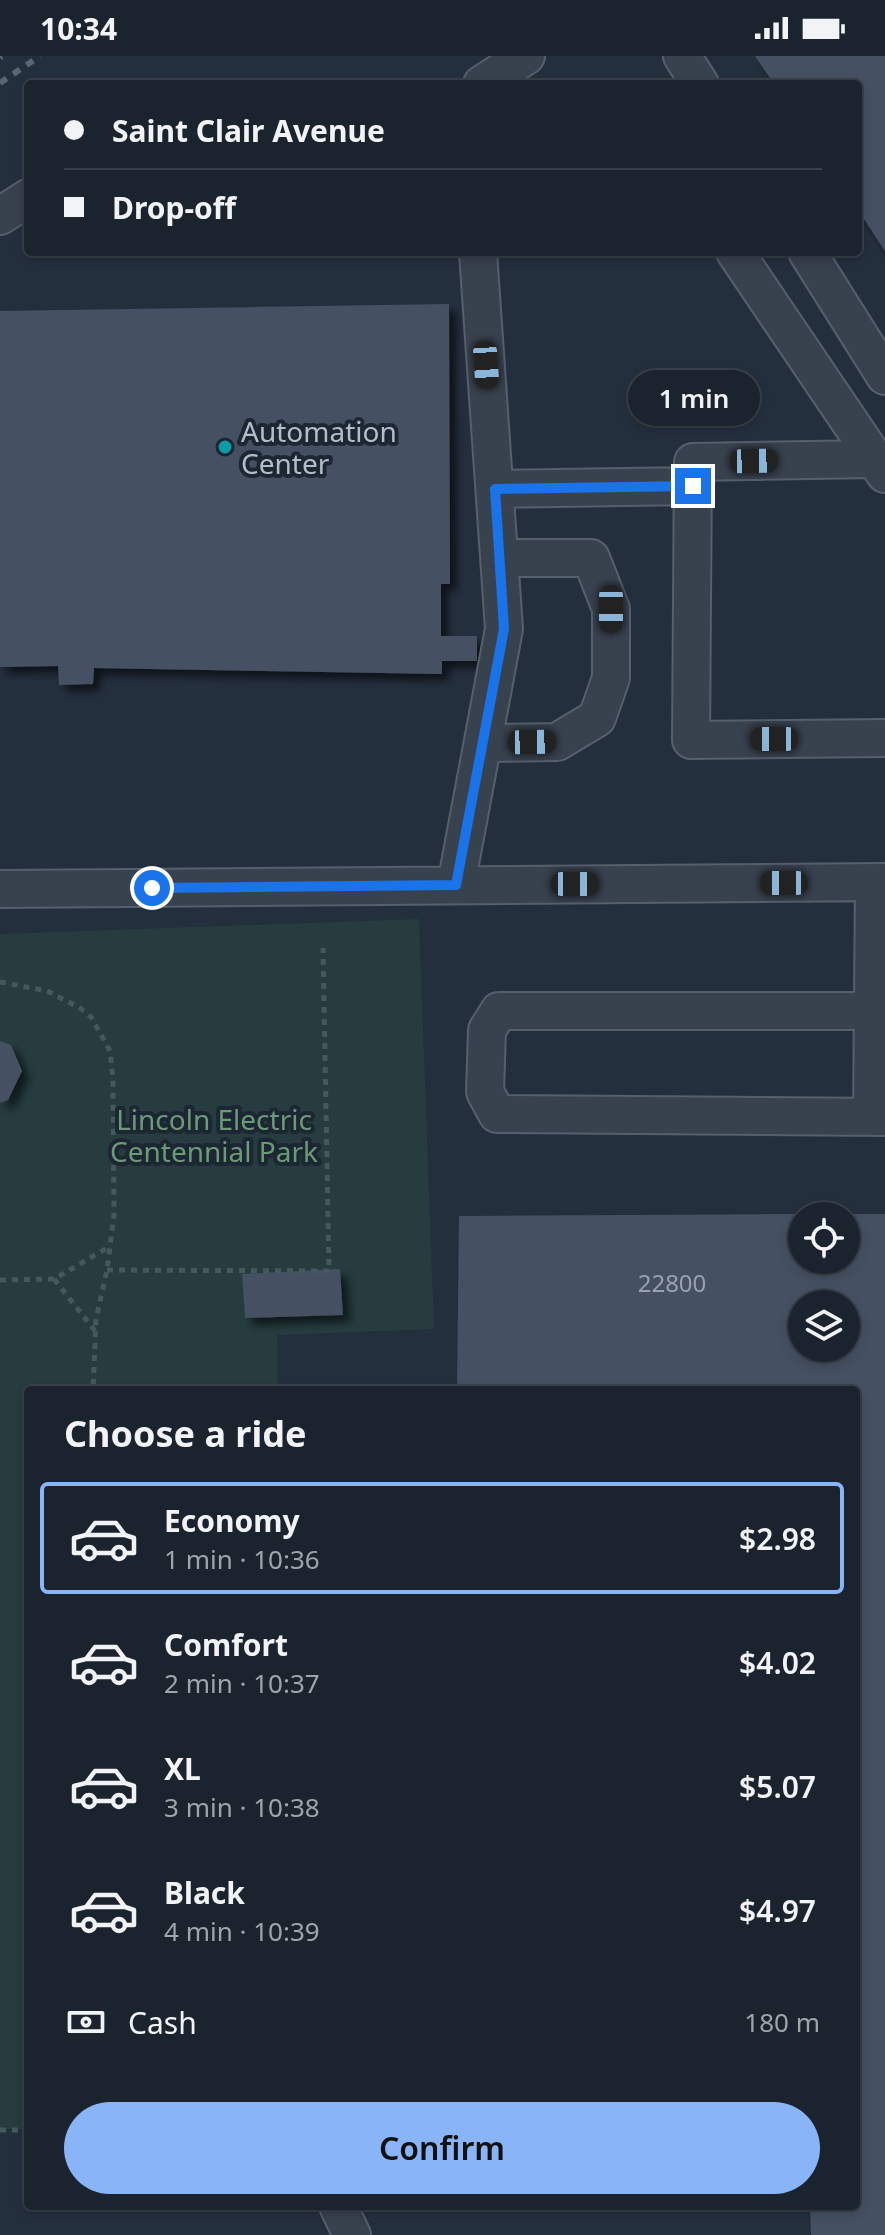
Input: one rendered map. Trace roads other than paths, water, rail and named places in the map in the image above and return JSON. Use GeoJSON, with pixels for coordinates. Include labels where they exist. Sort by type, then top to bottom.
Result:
{"type":"FeatureCollection","features":[{"type":"Feature","properties":{"kind":"street"},"geometry":{"type":"LineString","coordinates":[[488,80],[526,56]]}},
{"type":"Feature","properties":{"kind":"street"},"geometry":{"type":"LineString","coordinates":[[682,56],[697,80]]}},
{"type":"Feature","properties":{"kind":"street"},"geometry":{"type":"LineString","coordinates":[[0,216],[24,201]]}},
{"type":"Feature","properties":{"kind":"street"},"geometry":{"type":"LineString","coordinates":[[456,885],[504,629],[478,256]]}},
{"type":"Feature","properties":{"kind":"street"},"geometry":{"type":"LineString","coordinates":[[738,256],[880,467]]}},
{"type":"Feature","properties":{"kind":"street"},"geometry":{"type":"LineString","coordinates":[[810,256],[885,376]]}},
{"type":"Feature","properties":{"kind":"street"},"geometry":{"type":"LineString","coordinates":[[880,467],[693,462],[691,740],[885,738]]}},
{"type":"Feature","properties":{"kind":"street"},"geometry":{"type":"LineString","coordinates":[[495,489],[693,486]]}},
{"type":"Feature","properties":{"kind":"street"},"geometry":{"type":"LineString","coordinates":[[483,743],[557,742],[597,718],[611,678],[611,609],[591,558],[500,558]]}},
{"type":"Feature","properties":{"kind":"street"},"geometry":{"type":"LineString","coordinates":[[0,889],[880,882],[879,1011],[878,1117],[497,1114],[485,1092],[487,1030],[499,1011],[879,1011]]}},
{"type":"Feature","properties":{"kind":"street"},"geometry":{"type":"LineString","coordinates":[[340,2210],[352,2235]]}},
{"type":"Feature","properties":{"kind":"railway"},"geometry":{"type":"LineString","coordinates":[[0,83],[40,56]]}},
{"type":"Feature","properties":{"kind":"place","name":"Automation Center"},"geometry":{"type":"Point","coordinates":[225,447]}},
{"type":"Feature","properties":{"kind":"park label","name":"Lincoln Electric Centennial Park"},"geometry":{"type":"Point","coordinates":[214,1135]}}]}
